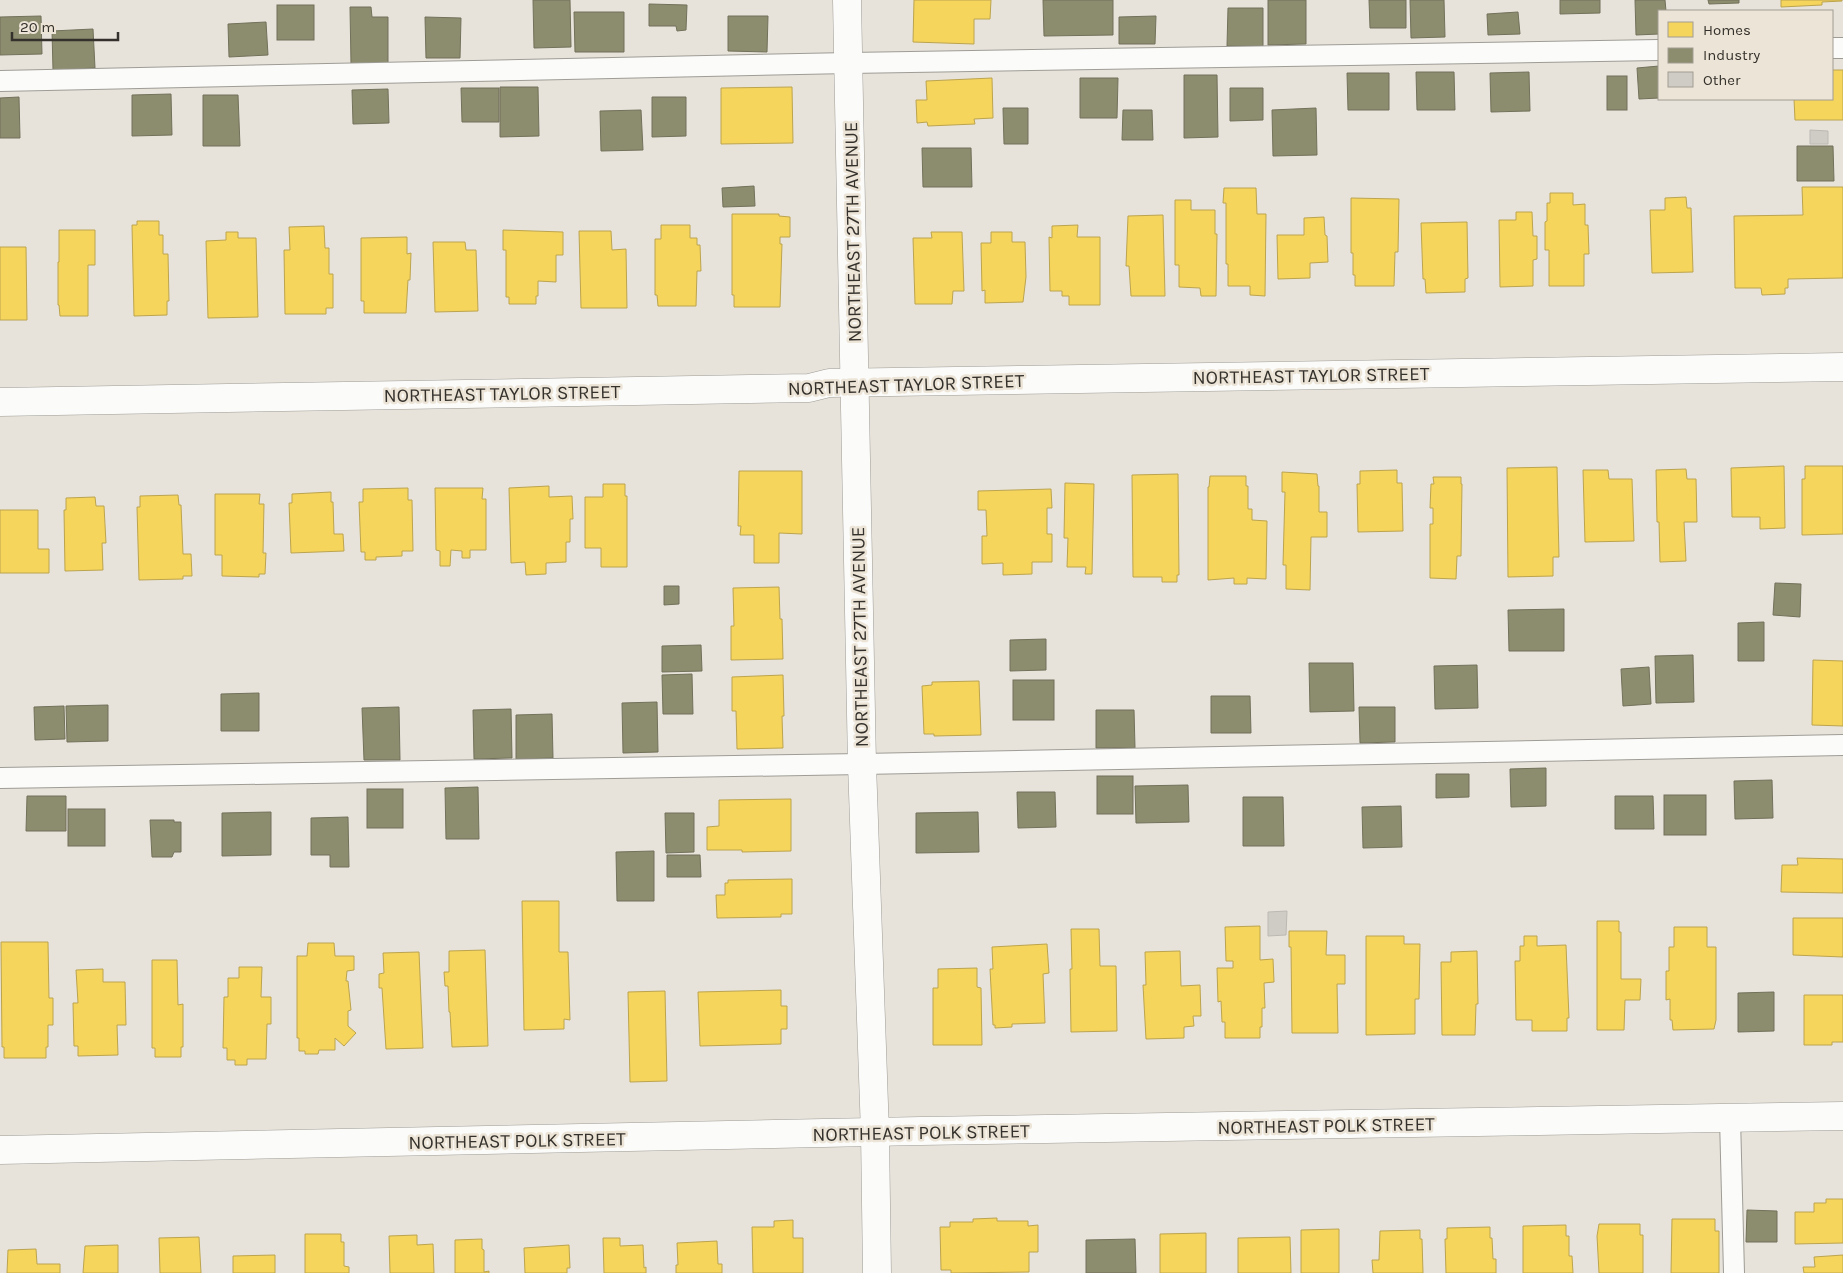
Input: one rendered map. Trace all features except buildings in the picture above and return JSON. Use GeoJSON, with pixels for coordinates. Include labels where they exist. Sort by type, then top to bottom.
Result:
{"type":"FeatureCollection","features":[{"type":"Feature","properties":{"kind":"street","name":"NORTHEAST 27TH AVENUE"},"geometry":{"type":"LineString","coordinates":[[847,0],[862,764],[875,1132],[877,1273]]}},
{"type":"Feature","properties":{"kind":"street","name":"NORTHEAST TAYLOR STREET"},"geometry":{"type":"LineString","coordinates":[[0,402],[809,388],[829,383],[855,382],[1843,367]]}},
{"type":"Feature","properties":{"kind":"street","name":"NORTHEAST POLK STREET"},"geometry":{"type":"LineString","coordinates":[[0,1150],[875,1132],[1843,1116]]}},
{"type":"Feature","properties":{"kind":"lane"},"geometry":{"type":"LineString","coordinates":[[0,81],[849,63],[1658,50]]}},
{"type":"Feature","properties":{"kind":"lane"},"geometry":{"type":"LineString","coordinates":[[0,778],[1843,745]]}},
{"type":"Feature","properties":{"kind":"lane"},"geometry":{"type":"LineString","coordinates":[[1730,1118],[1734,1273]]}}]}
